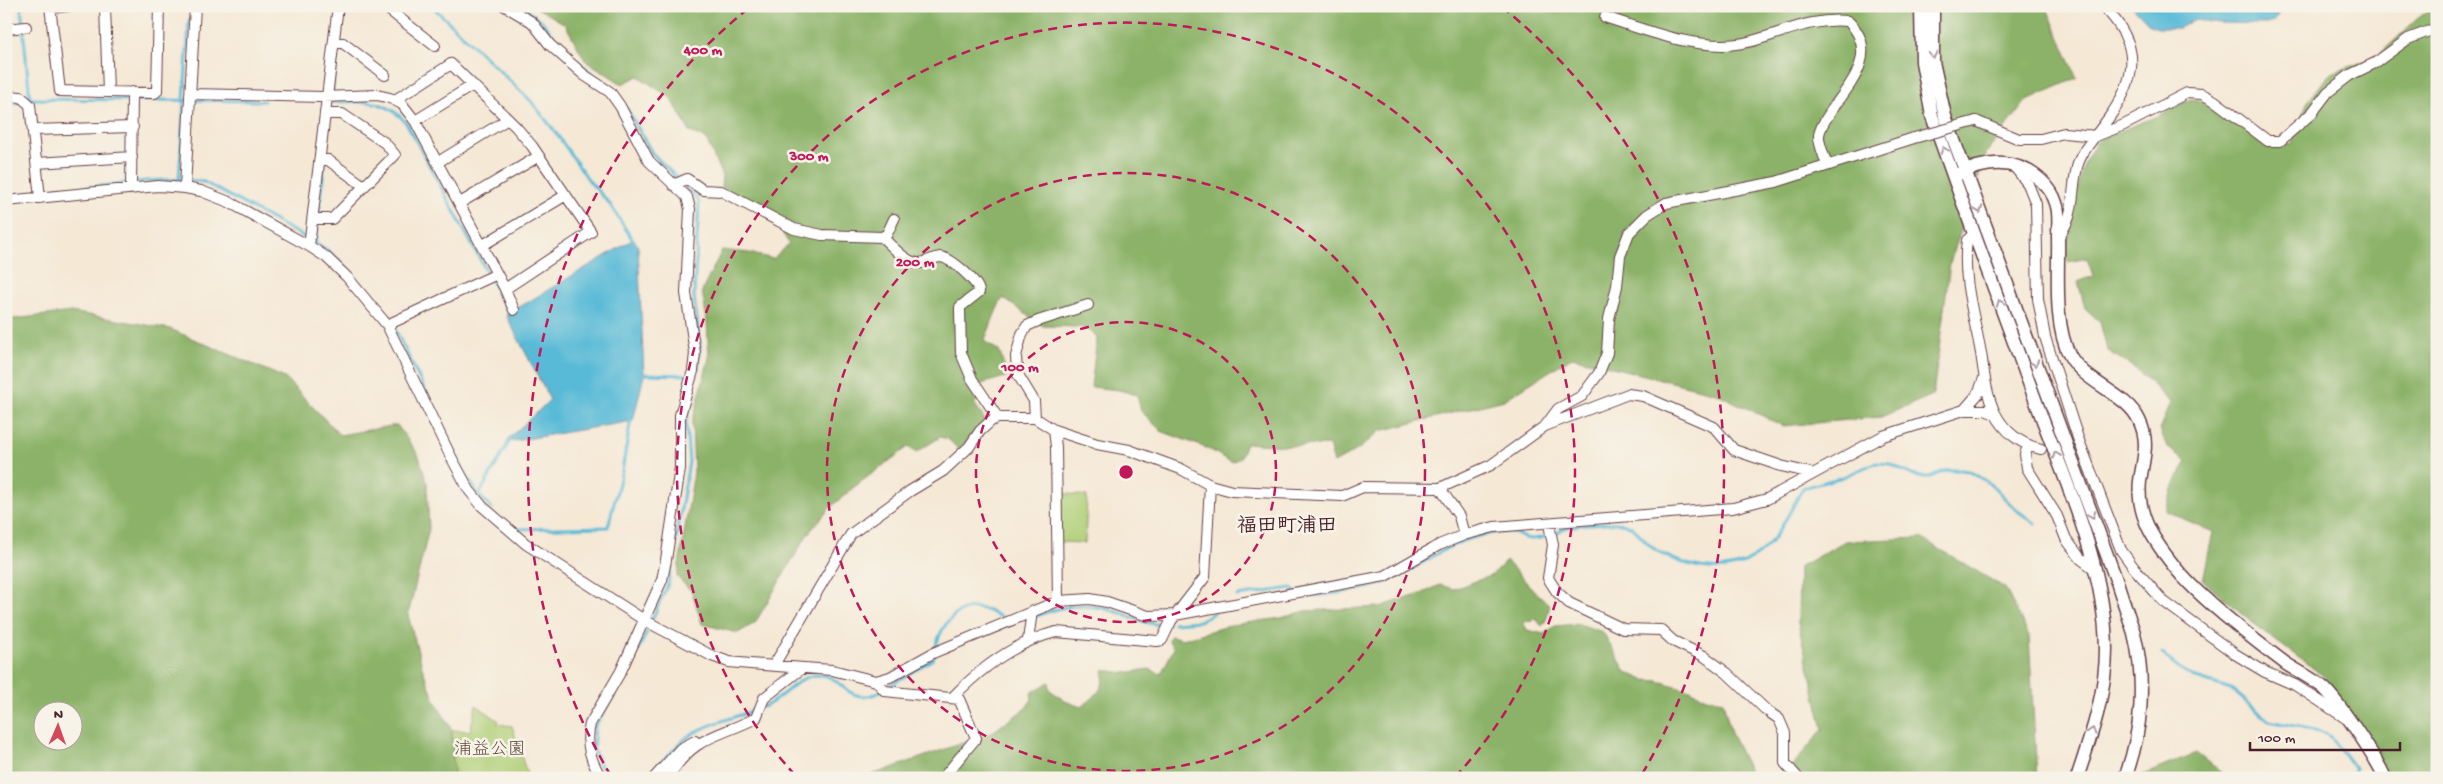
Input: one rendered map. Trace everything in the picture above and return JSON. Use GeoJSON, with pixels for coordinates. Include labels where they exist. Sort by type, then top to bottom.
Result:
{"type":"FeatureCollection","features":[{"type":"Feature","properties":{"kind":"street"},"geometry":{"type":"LineString","coordinates":[[69,6],[50,7],[60,91],[108,92],[132,97],[157,91],[159,6]]}},
{"type":"Feature","properties":{"kind":"street"},"geometry":{"type":"LineString","coordinates":[[105,6],[108,92]]}},
{"type":"Feature","properties":{"kind":"street"},"geometry":{"type":"LineString","coordinates":[[185,183],[195,6]]}},
{"type":"Feature","properties":{"kind":"street"},"geometry":{"type":"LineString","coordinates":[[310,242],[316,220],[337,42],[338,6]]}},
{"type":"Feature","properties":{"kind":"street"},"geometry":{"type":"LineString","coordinates":[[384,6],[435,46]]}},
{"type":"Feature","properties":{"kind":"street"},"geometry":{"type":"LineString","coordinates":[[505,6],[532,22],[550,45],[584,75],[610,92],[620,106],[649,161],[687,197],[690,209],[686,293],[695,353],[693,371],[680,415],[680,468],[666,560],[662,580],[621,671],[590,724],[588,752],[601,778]]}},
{"type":"Feature","properties":{"kind":"street"},"geometry":{"type":"LineString","coordinates":[[1921,6],[1920,34],[1926,89],[1932,116],[1960,174],[2118,585],[2134,633],[2140,672],[2141,696],[2136,741],[2125,778]]}},
{"type":"Feature","properties":{"kind":"street"},"geometry":{"type":"LineString","coordinates":[[1933,6],[1932,33],[1938,88],[1974,234],[2096,570],[2103,606],[2105,671],[2098,713],[2077,778]]}},
{"type":"Feature","properties":{"kind":"street"},"geometry":{"type":"LineString","coordinates":[[2058,238],[2069,217],[2079,162],[2086,148],[2127,90],[2132,61],[2129,41],[2118,21],[2103,6]]}},
{"type":"Feature","properties":{"kind":"street"},"geometry":{"type":"LineString","coordinates":[[1605,18],[1692,42],[1724,44],[1746,43],[1798,25],[1837,20],[1848,21],[1863,41],[1862,56],[1851,83],[1824,121],[1818,136],[1827,165]]}},
{"type":"Feature","properties":{"kind":"street"},"geometry":{"type":"LineString","coordinates":[[6,30],[24,27]]}},
{"type":"Feature","properties":{"kind":"street"},"geometry":{"type":"LineString","coordinates":[[1545,426],[1558,409],[1582,396],[1599,373],[1607,353],[1609,319],[1617,286],[1620,256],[1629,233],[1647,215],[1666,203],[1776,182],[1914,138],[1976,121],[2019,139],[2041,139],[2064,133],[2096,136],[2124,125],[2187,93],[2202,94],[2215,100],[2268,141],[2280,141],[2312,113],[2328,92],[2350,75],[2376,63],[2408,39],[2437,28]]}},
{"type":"Feature","properties":{"kind":"street"},"geometry":{"type":"LineString","coordinates":[[337,42],[385,75]]}},
{"type":"Feature","properties":{"kind":"street"},"geometry":{"type":"LineString","coordinates":[[395,100],[451,64],[508,119],[539,156],[591,232],[505,289]]}},
{"type":"Feature","properties":{"kind":"street"},"geometry":{"type":"LineString","coordinates":[[415,121],[473,85]]}},
{"type":"Feature","properties":{"kind":"street"},"geometry":{"type":"LineString","coordinates":[[191,98],[329,104],[377,95],[395,100],[408,110],[415,121],[483,245],[492,276],[505,289],[514,310]]}},
{"type":"Feature","properties":{"kind":"street"},"geometry":{"type":"LineString","coordinates":[[6,96],[24,100],[30,105],[40,198]]}},
{"type":"Feature","properties":{"kind":"street"},"geometry":{"type":"LineString","coordinates":[[131,185],[132,97]]}},
{"type":"Feature","properties":{"kind":"street"},"geometry":{"type":"LineString","coordinates":[[316,220],[332,219],[395,155],[385,143],[329,104]]}},
{"type":"Feature","properties":{"kind":"street"},"geometry":{"type":"LineString","coordinates":[[438,162],[508,119]]}},
{"type":"Feature","properties":{"kind":"street"},"geometry":{"type":"LineString","coordinates":[[33,130],[133,127]]}},
{"type":"Feature","properties":{"kind":"street"},"geometry":{"type":"LineString","coordinates":[[460,203],[539,156]]}},
{"type":"Feature","properties":{"kind":"street"},"geometry":{"type":"LineString","coordinates":[[37,163],[132,157]]}},
{"type":"Feature","properties":{"kind":"street"},"geometry":{"type":"LineString","coordinates":[[323,160],[364,186]]}},
{"type":"Feature","properties":{"kind":"street"},"geometry":{"type":"LineString","coordinates":[[1960,174],[1990,164],[2013,165],[2036,176],[2053,194],[2058,214],[2060,311],[2064,341],[2075,364],[2084,374],[2128,406],[2138,418],[2146,441],[2140,482],[2141,510],[2151,534],[2178,571],[2194,587],[2287,664],[2312,678],[2324,689],[2348,719],[2385,778]]}},
{"type":"Feature","properties":{"kind":"street"},"geometry":{"type":"LineString","coordinates":[[2013,165],[2028,184],[2036,204],[2039,308],[2045,337],[2076,439],[2121,550],[2163,601],[2235,654],[2266,672],[2295,685],[2348,719]]}},
{"type":"Feature","properties":{"kind":"street"},"geometry":{"type":"LineString","coordinates":[[673,185],[687,180],[703,190],[722,192],[794,229],[807,233],[882,237],[887,234],[894,219]]}},
{"type":"Feature","properties":{"kind":"street"},"geometry":{"type":"LineString","coordinates":[[6,202],[131,185],[158,186],[185,183],[229,202],[310,242],[347,277],[387,325],[469,490],[482,506],[526,544],[644,620],[712,656],[729,662],[832,670],[881,686],[959,698],[976,738],[943,778]]}},
{"type":"Feature","properties":{"kind":"street"},"geometry":{"type":"LineString","coordinates":[[483,245],[566,195]]}},
{"type":"Feature","properties":{"kind":"street"},"geometry":{"type":"LineString","coordinates":[[1974,234],[1967,240],[1965,272],[1984,377],[1995,414],[2011,434],[2028,447],[2041,449]]}},
{"type":"Feature","properties":{"kind":"street"},"geometry":{"type":"LineString","coordinates":[[882,237],[912,262],[920,263],[940,257],[950,259],[976,282],[979,288],[976,296],[960,307],[961,353],[972,379],[998,418]]}},
{"type":"Feature","properties":{"kind":"street"},"geometry":{"type":"LineString","coordinates":[[387,325],[492,276]]}},
{"type":"Feature","properties":{"kind":"street"},"geometry":{"type":"LineString","coordinates":[[1035,418],[1034,401],[1017,374],[1016,356],[1022,334],[1027,326],[1038,321],[1088,305]]}},
{"type":"Feature","properties":{"kind":"street"},"geometry":{"type":"LineString","coordinates":[[1964,410],[1978,394],[1984,377]]}},
{"type":"Feature","properties":{"kind":"street"},"geometry":{"type":"LineString","coordinates":[[774,665],[851,534],[910,491],[943,471],[969,447],[980,431],[991,421],[998,418],[1035,418],[1054,430],[1097,444],[1129,450],[1181,469],[1210,485],[1232,491],[1342,496],[1363,488],[1440,488],[1491,465],[1545,426],[1621,395],[1643,396],[1714,427],[1734,450],[1781,466],[1811,473]]}},
{"type":"Feature","properties":{"kind":"street"},"geometry":{"type":"LineString","coordinates":[[881,686],[890,677],[935,652],[1009,620],[1032,615],[1058,601],[1090,600],[1107,602],[1148,616],[1172,621],[1295,593],[1385,576],[1439,545],[1464,535],[1494,527],[1550,531],[1733,508],[1767,499],[1811,473],[1883,436],[1964,410],[1976,409],[1995,414]]}},
{"type":"Feature","properties":{"kind":"street"},"geometry":{"type":"LineString","coordinates":[[1054,430],[1056,447],[1058,601]]}},
{"type":"Feature","properties":{"kind":"street"},"geometry":{"type":"LineString","coordinates":[[2028,447],[2025,454],[2027,468],[2056,516],[2066,539],[2081,559],[2096,570]]}},
{"type":"Feature","properties":{"kind":"street"},"geometry":{"type":"LineString","coordinates":[[953,697],[972,677],[1028,640],[1056,632],[1162,640],[1172,621],[1205,577],[1210,485]]}},
{"type":"Feature","properties":{"kind":"street"},"geometry":{"type":"LineString","coordinates":[[1440,488],[1459,516],[1464,535]]}},
{"type":"Feature","properties":{"kind":"street"},"geometry":{"type":"LineString","coordinates":[[1550,531],[1548,578],[1557,592],[1569,603],[1623,629],[1660,630],[1673,641],[1704,656],[1727,673],[1766,710],[1779,719],[1785,733],[1785,763],[1798,778]]}},
{"type":"Feature","properties":{"kind":"street"},"geometry":{"type":"LineString","coordinates":[[1028,640],[1032,615]]}},
{"type":"Feature","properties":{"kind":"street"},"geometry":{"type":"LineString","coordinates":[[654,778],[680,749],[691,742],[704,739],[752,719],[764,698],[801,669]]}},
{"type":"Feature","properties":{"kind":"street"},"geometry":{"type":"LineString","coordinates":[[668,778],[681,759],[704,739]]}},
{"type":"Feature","properties":{"kind":"green space"},"geometry":{"type":"Polygon","coordinates":[[[534,6],[2046,6],[2077,78],[2027,100],[1987,152],[1950,263],[1933,395],[1881,417],[1783,426],[1716,393],[1572,357],[1504,400],[1380,431],[1359,449],[1334,463],[1329,445],[1285,446],[1246,443],[1240,458],[1231,462],[1209,449],[1161,431],[1141,411],[1137,395],[1119,390],[1091,387],[1097,338],[1092,331],[1079,327],[1043,326],[1003,298],[984,341],[999,351],[1008,376],[975,386],[981,398],[974,403],[985,420],[959,450],[948,439],[940,437],[917,452],[908,447],[854,487],[830,508],[807,535],[755,623],[738,633],[702,624],[692,592],[677,577],[694,472],[692,423],[709,358],[707,321],[702,291],[722,250],[749,253],[773,259],[789,244],[769,209],[721,187],[722,176],[706,139],[690,132],[671,98],[638,76],[622,84],[585,60],[565,24],[534,6]]]}},
{"type":"Feature","properties":{"kind":"green space"},"geometry":{"type":"Polygon","coordinates":[[[2437,6],[2437,778],[2391,778],[2326,678],[2260,629],[2203,580],[2213,532],[2166,511],[2172,489],[2187,461],[2167,447],[2160,429],[2170,402],[2136,369],[2107,350],[2100,322],[2085,308],[2078,282],[2093,276],[2087,258],[2068,262],[2067,233],[2084,163],[2098,140],[2160,115],[2191,99],[2209,102],[2269,147],[2292,144],[2307,103],[2329,74],[2378,56],[2417,19],[2437,6]]]}},
{"type":"Feature","properties":{"kind":"green space"},"geometry":{"type":"Polygon","coordinates":[[[71,312],[170,329],[285,378],[340,435],[397,425],[418,454],[427,482],[429,529],[408,615],[423,670],[435,701],[452,730],[454,778],[6,778],[6,320],[71,312]]]}},
{"type":"Feature","properties":{"kind":"green space"},"geometry":{"type":"Polygon","coordinates":[[[1059,493],[1087,496],[1085,543],[1059,542],[1059,493]]]}},
{"type":"Feature","properties":{"kind":"green space"},"geometry":{"type":"Polygon","coordinates":[[[1921,538],[2005,588],[2029,636],[2037,778],[1782,778],[1823,729],[1798,623],[1799,567],[1845,541],[1921,538]]]}},
{"type":"Feature","properties":{"kind":"green space"},"geometry":{"type":"Polygon","coordinates":[[[1506,561],[1550,605],[1546,620],[1542,626],[1536,619],[1523,622],[1527,630],[1544,634],[1555,626],[1579,624],[1603,632],[1626,672],[1644,680],[1658,681],[1690,690],[1706,698],[1723,701],[1731,733],[1753,778],[863,778],[991,733],[1026,708],[1032,699],[1031,693],[1049,682],[1050,690],[1065,701],[1081,707],[1095,696],[1101,687],[1104,676],[1103,670],[1125,673],[1149,669],[1161,674],[1174,648],[1168,640],[1171,636],[1183,639],[1231,625],[1281,618],[1305,611],[1379,607],[1421,594],[1440,585],[1454,589],[1492,575],[1506,561]]]}},
{"type":"Feature","properties":{"kind":"green space","name":"浦益公園"},"geometry":{"type":"Polygon","coordinates":[[[476,705],[499,721],[498,724],[512,726],[527,774],[518,778],[454,778],[452,730],[470,731],[476,705]]]}},
{"type":"Feature","properties":{"kind":"green space"},"geometry":{"type":"Polygon","coordinates":[[[2196,753],[2228,778],[2136,778],[2196,753]]]}},
{"type":"Feature","properties":{"kind":"water"},"geometry":{"type":"Polygon","coordinates":[[[2132,6],[2279,7],[2278,15],[2273,22],[2267,24],[2218,23],[2194,20],[2179,28],[2158,28],[2150,25],[2132,6]]]}},
{"type":"Feature","properties":{"kind":"water"},"geometry":{"type":"Polygon","coordinates":[[[634,239],[638,247],[644,375],[633,421],[508,442],[508,439],[550,400],[506,315],[634,239]]]}},
{"type":"Feature","properties":{"kind":"waterway"},"geometry":{"type":"LineString","coordinates":[[21,6],[30,99]]}},
{"type":"Feature","properties":{"kind":"waterway"},"geometry":{"type":"LineString","coordinates":[[332,95],[343,6]]}},
{"type":"Feature","properties":{"kind":"waterway"},"geometry":{"type":"LineString","coordinates":[[432,6],[531,101],[590,182],[609,203],[634,242]]}},
{"type":"Feature","properties":{"kind":"waterway"},"geometry":{"type":"LineString","coordinates":[[519,6],[541,20],[566,52],[605,84]]}},
{"type":"Feature","properties":{"kind":"waterway"},"geometry":{"type":"LineString","coordinates":[[179,180],[189,21]]}},
{"type":"Feature","properties":{"kind":"waterway"},"geometry":{"type":"LineString","coordinates":[[28,99],[264,101]]}},
{"type":"Feature","properties":{"kind":"waterway"},"geometry":{"type":"LineString","coordinates":[[6,105],[20,101]]}},
{"type":"Feature","properties":{"kind":"waterway"},"geometry":{"type":"LineString","coordinates":[[328,102],[371,102],[390,108],[407,124],[510,315]]}},
{"type":"Feature","properties":{"kind":"waterway"},"geometry":{"type":"LineString","coordinates":[[627,109],[652,153],[676,177]]}},
{"type":"Feature","properties":{"kind":"waterway"},"geometry":{"type":"LineString","coordinates":[[316,242],[327,139]]}},
{"type":"Feature","properties":{"kind":"waterway"},"geometry":{"type":"LineString","coordinates":[[82,188],[158,180],[204,182],[326,249],[340,261],[382,310]]}},
{"type":"Feature","properties":{"kind":"waterway"},"geometry":{"type":"LineString","coordinates":[[688,187],[699,202],[694,296],[700,346],[698,369]]}},
{"type":"Feature","properties":{"kind":"waterway"},"geometry":{"type":"LineString","coordinates":[[395,329],[467,476],[479,495],[492,509]]}},
{"type":"Feature","properties":{"kind":"waterway"},"geometry":{"type":"LineString","coordinates":[[641,374],[688,375]]}},
{"type":"Feature","properties":{"kind":"waterway"},"geometry":{"type":"LineString","coordinates":[[652,620],[668,584],[675,545],[689,462],[686,424],[693,387]]}},
{"type":"Feature","properties":{"kind":"waterway"},"geometry":{"type":"LineString","coordinates":[[516,529],[608,527],[622,471],[631,419]]}},
{"type":"Feature","properties":{"kind":"waterway"},"geometry":{"type":"LineString","coordinates":[[479,495],[510,440]]}},
{"type":"Feature","properties":{"kind":"waterway"},"geometry":{"type":"LineString","coordinates":[[1237,596],[1292,588],[1299,598],[1369,588],[1402,575],[1453,545],[1479,536],[1499,532],[1512,532],[1524,538],[1536,539],[1565,528],[1604,523],[1620,523],[1629,526],[1637,531],[1653,548],[1683,563],[1704,568],[1736,566],[1749,561],[1769,545],[1784,523],[1803,488],[1843,477],[1875,463],[1890,464],[1920,477],[1930,477],[1947,470],[1969,471],[1992,485],[2015,509],[2036,524]]}},
{"type":"Feature","properties":{"kind":"waterway"},"geometry":{"type":"LineString","coordinates":[[1034,617],[1057,609],[1089,606],[1111,610],[1150,623],[1168,624]]}},
{"type":"Feature","properties":{"kind":"waterway"},"geometry":{"type":"LineString","coordinates":[[935,650],[937,641],[946,624],[959,612],[976,608],[989,611],[1007,620]]}},
{"type":"Feature","properties":{"kind":"waterway"},"geometry":{"type":"LineString","coordinates":[[1174,623],[1199,621],[1215,612]]}},
{"type":"Feature","properties":{"kind":"waterway"},"geometry":{"type":"LineString","coordinates":[[611,778],[601,766],[593,749],[595,726],[626,675],[647,632]]}},
{"type":"Feature","properties":{"kind":"waterway"},"geometry":{"type":"LineString","coordinates":[[2162,653],[2174,665],[2196,678],[2231,689],[2269,721],[2320,731],[2332,738],[2355,769],[2353,778]]}},
{"type":"Feature","properties":{"kind":"waterway"},"geometry":{"type":"LineString","coordinates":[[763,707],[804,679],[820,675],[834,679],[850,692],[857,695],[876,694],[933,659],[934,656]]}},
{"type":"Feature","properties":{"kind":"waterway"},"geometry":{"type":"LineString","coordinates":[[639,778],[654,769],[692,734],[716,723],[758,709]]}},
{"type":"Feature","properties":{"kind":"district","name":"福田町浦田"},"geometry":{"type":"Point","coordinates":[1287,527]}}]}
